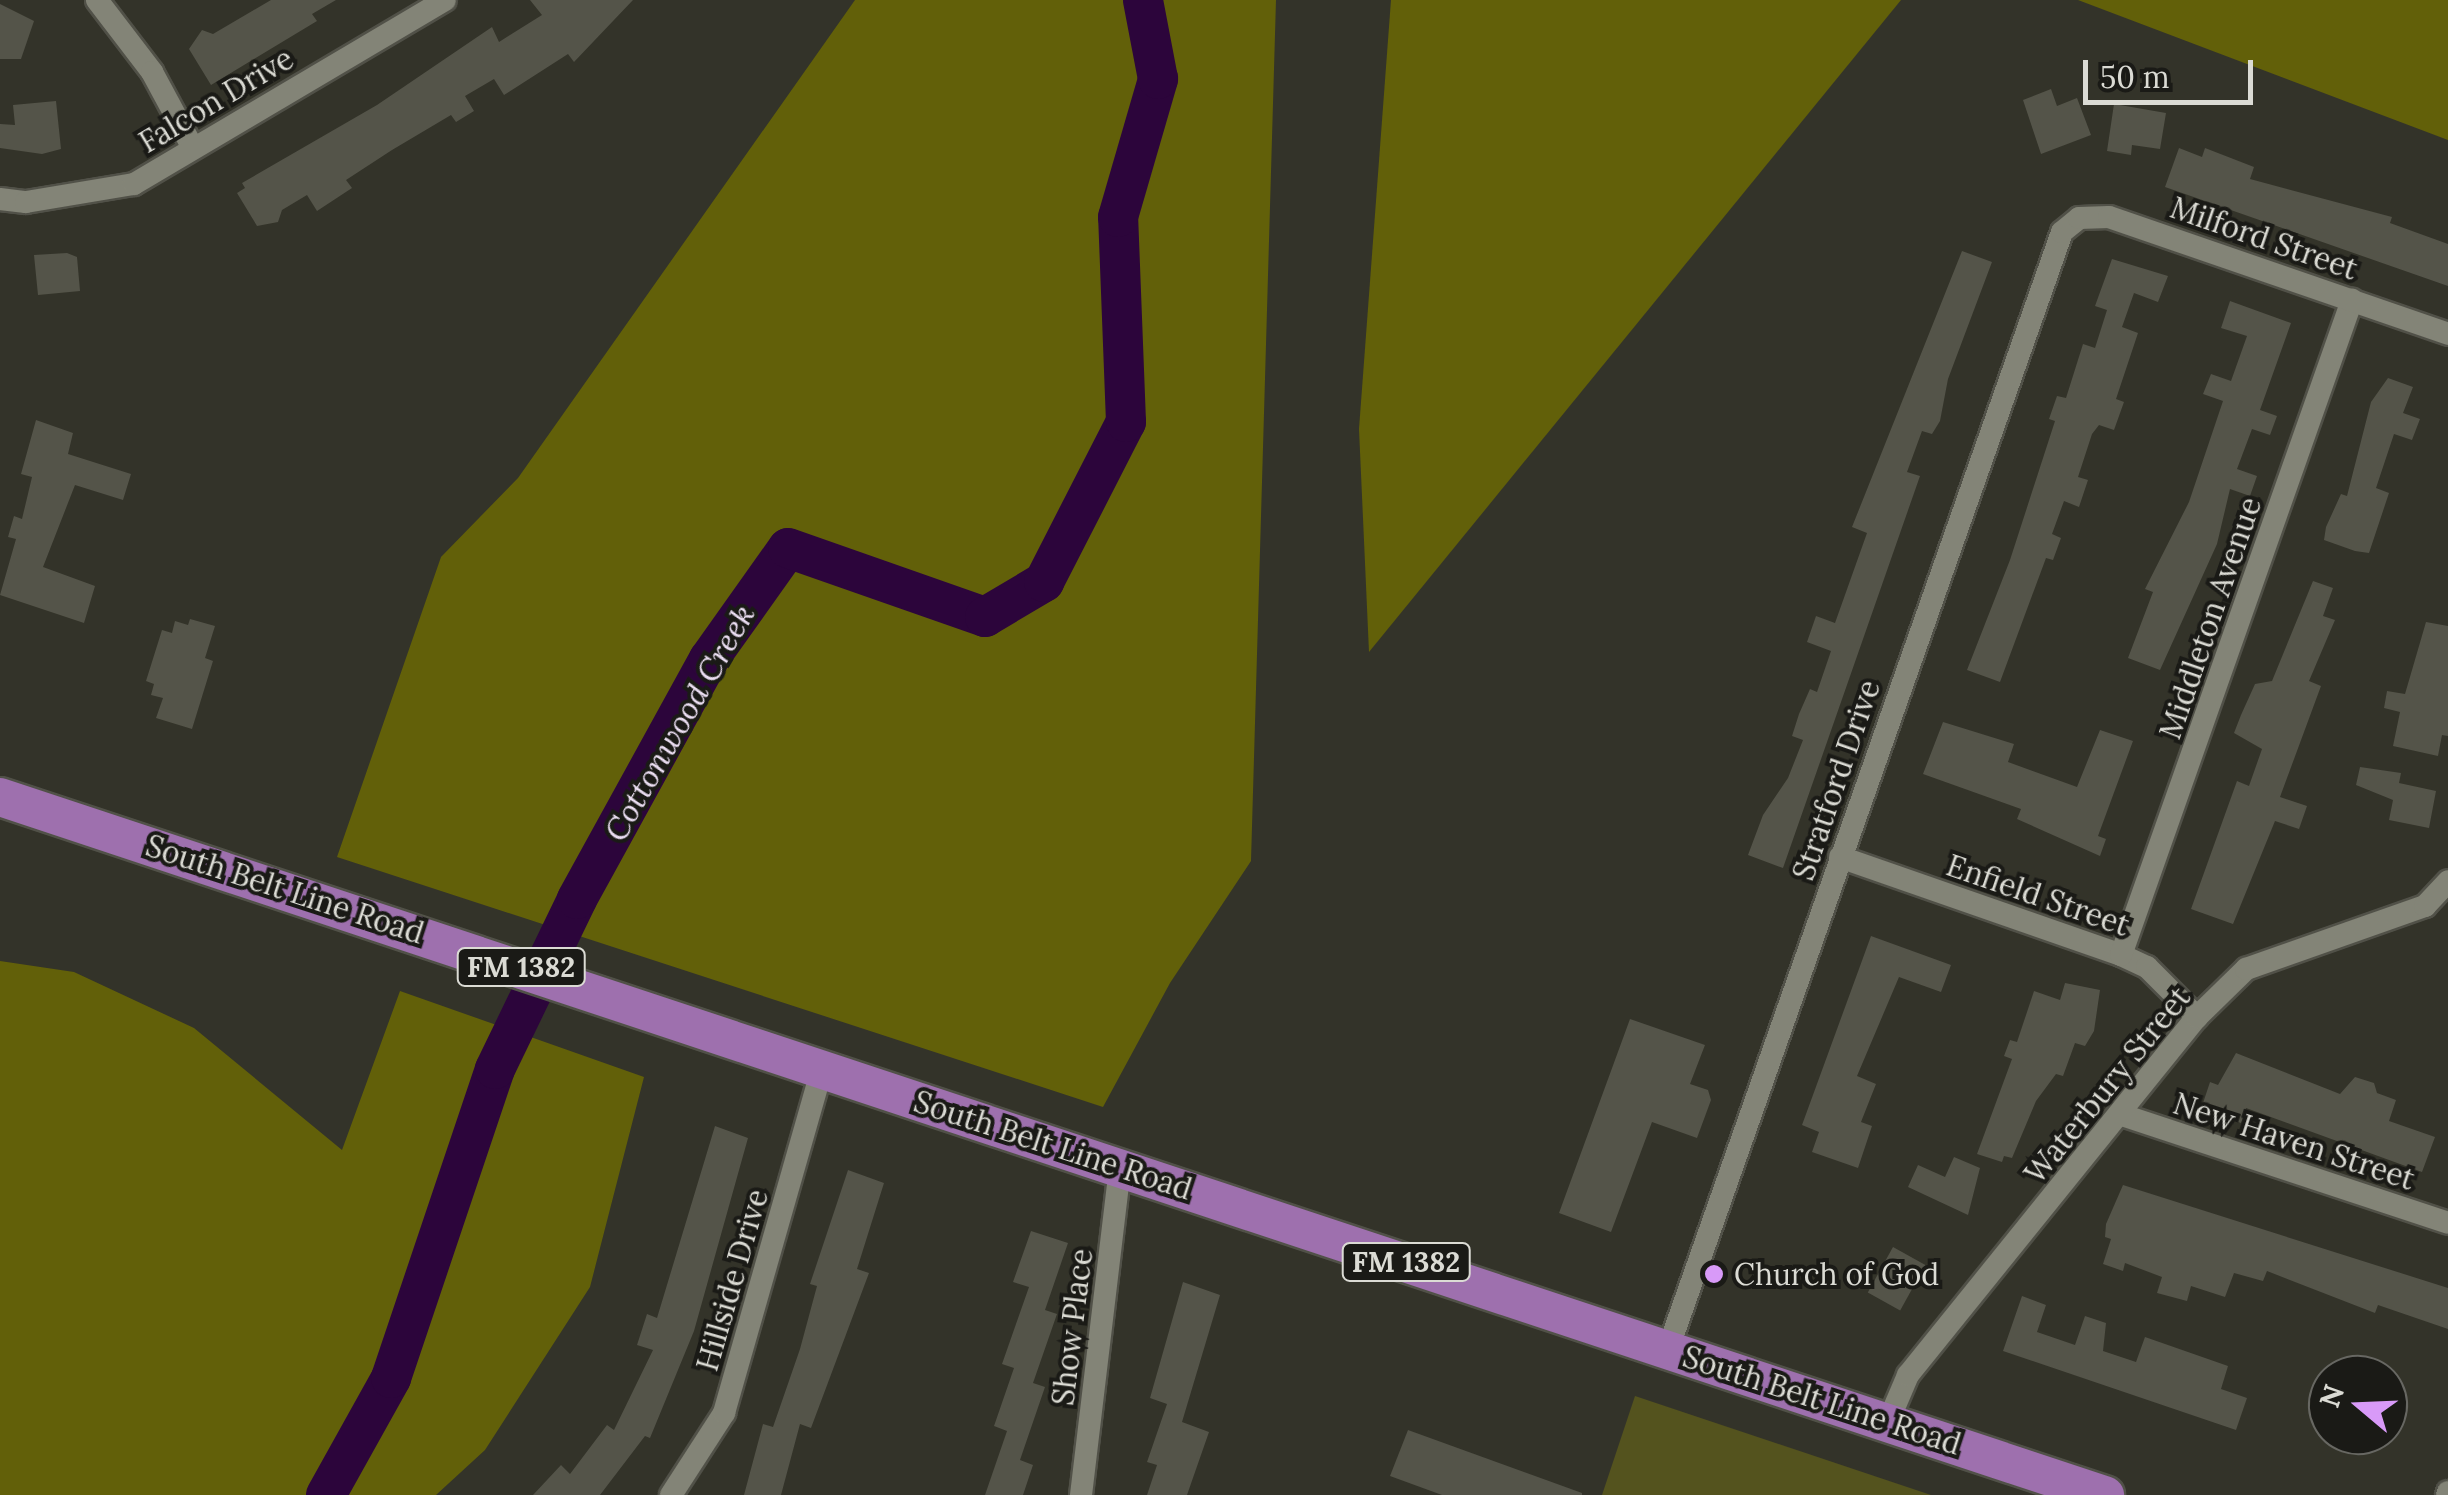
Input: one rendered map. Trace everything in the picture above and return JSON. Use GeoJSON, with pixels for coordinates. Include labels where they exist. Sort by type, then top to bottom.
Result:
{"type":"FeatureCollection","features":[{"type":"Feature","properties":{"kind":"main road","name":"South Belt Line Road"},"geometry":{"type":"LineString","coordinates":[[0,797],[707,1028],[2106,1495]]}},
{"type":"Feature","properties":{"kind":"street"},"geometry":{"type":"LineString","coordinates":[[97,0],[152,72],[194,148]]}},
{"type":"Feature","properties":{"kind":"street","name":"Falcon Drive"},"geometry":{"type":"LineString","coordinates":[[0,199],[26,202],[134,184],[446,0]]}},
{"type":"Feature","properties":{"kind":"street","name":"Milford Street"},"geometry":{"type":"LineString","coordinates":[[2062,232],[2078,218],[2109,216],[2448,334]]}},
{"type":"Feature","properties":{"kind":"street","name":"Stratford Drive"},"geometry":{"type":"LineString","coordinates":[[1668,1348],[2062,232]]}},
{"type":"Feature","properties":{"kind":"street","name":"Middleton Avenue"},"geometry":{"type":"LineString","coordinates":[[2121,955],[2352,300]]}},
{"type":"Feature","properties":{"kind":"street","name":"Enfield Street"},"geometry":{"type":"LineString","coordinates":[[1840,858],[2121,955],[2147,967],[2197,1017]]}},
{"type":"Feature","properties":{"kind":"street","name":"Waterbury Street"},"geometry":{"type":"LineString","coordinates":[[1888,1422],[1908,1375],[2197,1017],[2246,969],[2425,906],[2448,881]]}},
{"type":"Feature","properties":{"kind":"street","name":"Hillside Drive"},"geometry":{"type":"LineString","coordinates":[[671,1495],[724,1413],[822,1069]]}},
{"type":"Feature","properties":{"kind":"street","name":"New Haven Street"},"geometry":{"type":"LineString","coordinates":[[2122,1114],[2448,1223]]}},
{"type":"Feature","properties":{"kind":"street","name":"Show Place"},"geometry":{"type":"LineString","coordinates":[[1082,1495],[1120,1167]]}},
{"type":"Feature","properties":{"kind":"shaded area"},"geometry":{"type":"Polygon","coordinates":[[[855,0],[1276,0],[1251,861],[1170,983],[1103,1107],[337,857],[441,557],[518,478],[855,0]]]}},
{"type":"Feature","properties":{"kind":"shaded area"},"geometry":{"type":"Polygon","coordinates":[[[1391,0],[1901,0],[1369,652],[1359,429],[1391,0]]]}},
{"type":"Feature","properties":{"kind":"shaded area"},"geometry":{"type":"Polygon","coordinates":[[[2078,0],[2448,0],[2448,140],[2078,0]]]}},
{"type":"Feature","properties":{"kind":"shaded area"},"geometry":{"type":"Polygon","coordinates":[[[0,961],[74,972],[194,1028],[342,1150],[400,991],[644,1077],[590,1287],[485,1450],[436,1495],[0,1495],[0,961]]]}},
{"type":"Feature","properties":{"kind":"shaded area"},"geometry":{"type":"Polygon","coordinates":[[[1635,1396],[1931,1495],[1602,1495],[1635,1396]]]}},
{"type":"Feature","properties":{"kind":"building"},"geometry":{"type":"Polygon","coordinates":[[[271,0],[336,0],[312,14],[317,21],[211,85],[189,49],[202,30],[213,34],[271,0]]]}},
{"type":"Feature","properties":{"kind":"building"},"geometry":{"type":"Polygon","coordinates":[[[530,0],[633,0],[574,62],[568,54],[504,95],[494,79],[465,96],[474,111],[456,122],[451,115],[392,150],[346,180],[352,188],[317,211],[307,195],[282,210],[278,222],[257,226],[237,193],[245,188],[242,183],[377,105],[492,27],[499,42],[542,15],[530,0]]]}},
{"type":"Feature","properties":{"kind":"building"},"geometry":{"type":"Polygon","coordinates":[[[0,4],[34,21],[21,59],[0,59],[0,4]]]}},
{"type":"Feature","properties":{"kind":"building"},"geometry":{"type":"Polygon","coordinates":[[[2051,89],[2057,106],[2077,98],[2091,135],[2041,154],[2023,100],[2051,89]]]}},
{"type":"Feature","properties":{"kind":"building"},"geometry":{"type":"Polygon","coordinates":[[[56,101],[61,149],[42,154],[0,148],[0,124],[15,125],[13,105],[56,101]]]}},
{"type":"Feature","properties":{"kind":"building"},"geometry":{"type":"Polygon","coordinates":[[[2114,104],[2166,113],[2160,149],[2132,145],[2131,155],[2107,151],[2114,104]]]}},
{"type":"Feature","properties":{"kind":"building"},"geometry":{"type":"Polygon","coordinates":[[[2179,148],[2202,157],[2205,148],[2254,167],[2250,179],[2392,217],[2390,223],[2448,244],[2448,286],[2165,187],[2179,148]]]}},
{"type":"Feature","properties":{"kind":"building"},"geometry":{"type":"Polygon","coordinates":[[[1962,251],[1992,262],[1948,379],[1940,421],[1932,434],[1922,431],[1907,472],[1920,476],[1783,868],[1748,855],[1763,815],[1788,778],[1803,740],[1792,736],[1799,714],[1810,689],[1817,692],[1831,651],[1807,642],[1816,616],[1835,623],[1867,533],[1852,527],[1962,251]]]}},
{"type":"Feature","properties":{"kind":"building"},"geometry":{"type":"Polygon","coordinates":[[[67,253],[77,257],[80,291],[38,295],[34,255],[67,253]]]}},
{"type":"Feature","properties":{"kind":"building"},"geometry":{"type":"Polygon","coordinates":[[[2112,259],[2168,276],[2158,302],[2134,293],[2122,327],[2138,333],[2116,399],[2124,402],[2114,430],[2099,425],[2092,434],[2078,477],[2088,480],[2079,507],[2064,501],[2052,534],[2061,538],[2053,560],[2046,558],[2000,682],[1967,670],[2010,560],[2055,421],[2049,419],[2057,396],[2066,398],[2083,344],[2095,348],[2107,310],[2095,306],[2112,259]]]}},
{"type":"Feature","properties":{"kind":"building"},"geometry":{"type":"Polygon","coordinates":[[[2230,301],[2291,323],[2260,410],[2277,416],[2270,435],[2252,429],[2237,469],[2257,476],[2250,496],[2230,489],[2217,544],[2160,670],[2128,658],[2153,592],[2145,589],[2189,502],[2223,401],[2203,394],[2211,374],[2231,381],[2247,336],[2221,328],[2230,301]]]}},
{"type":"Feature","properties":{"kind":"building"},"geometry":{"type":"Polygon","coordinates":[[[2388,378],[2413,387],[2403,413],[2420,419],[2412,440],[2394,434],[2376,488],[2389,493],[2369,553],[2355,551],[2324,540],[2326,527],[2341,494],[2347,496],[2371,402],[2388,378]]]}},
{"type":"Feature","properties":{"kind":"building"},"geometry":{"type":"Polygon","coordinates":[[[36,420],[73,433],[68,454],[131,474],[123,500],[75,485],[43,567],[95,586],[84,623],[0,595],[16,539],[8,537],[14,516],[22,519],[32,477],[21,474],[36,420]]]}},
{"type":"Feature","properties":{"kind":"building"},"geometry":{"type":"Polygon","coordinates":[[[2313,581],[2333,588],[2323,616],[2335,620],[2309,681],[2321,686],[2280,797],[2307,806],[2299,829],[2275,821],[2233,924],[2191,909],[2237,781],[2249,786],[2262,749],[2234,733],[2255,684],[2272,681],[2313,581]]]}},
{"type":"Feature","properties":{"kind":"building"},"geometry":{"type":"Polygon","coordinates":[[[190,619],[215,626],[205,658],[213,661],[192,729],[156,718],[163,698],[151,695],[154,684],[146,681],[162,630],[172,633],[175,621],[188,625],[190,619]]]}},
{"type":"Feature","properties":{"kind":"building"},"geometry":{"type":"Polygon","coordinates":[[[2426,622],[2448,626],[2448,736],[2442,735],[2438,756],[2393,746],[2400,712],[2384,708],[2387,691],[2405,694],[2426,622]]]}},
{"type":"Feature","properties":{"kind":"building"},"geometry":{"type":"Polygon","coordinates":[[[1943,722],[2014,744],[2008,762],[2077,787],[2100,730],[2133,741],[2098,836],[2106,839],[2100,856],[2017,819],[2021,809],[1923,774],[1943,722]]]}},
{"type":"Feature","properties":{"kind":"building"},"geometry":{"type":"Polygon","coordinates":[[[2360,767],[2401,773],[2399,783],[2436,791],[2429,828],[2389,820],[2393,800],[2356,785],[2360,767]]]}},
{"type":"Feature","properties":{"kind":"building"},"geometry":{"type":"Polygon","coordinates":[[[1871,936],[1951,965],[1941,992],[1899,977],[1857,1076],[1876,1084],[1861,1122],[1872,1126],[1858,1168],[1812,1152],[1819,1132],[1802,1125],[1871,936]]]}},
{"type":"Feature","properties":{"kind":"building"},"geometry":{"type":"Polygon","coordinates":[[[2065,983],[2100,990],[2094,1031],[2085,1046],[2075,1043],[2063,1076],[2056,1074],[2036,1101],[2012,1158],[2004,1156],[2002,1162],[1977,1154],[2012,1059],[2004,1056],[2010,1040],[2017,1042],[2034,991],[2060,1000],[2065,983]]]}},
{"type":"Feature","properties":{"kind":"building"},"geometry":{"type":"Polygon","coordinates":[[[1630,1019],[1705,1045],[1690,1084],[1708,1090],[1711,1100],[1697,1138],[1652,1122],[1611,1232],[1559,1213],[1630,1019]]]}},
{"type":"Feature","properties":{"kind":"building"},"geometry":{"type":"Polygon","coordinates":[[[2236,1053],[2340,1094],[2355,1077],[2374,1083],[2377,1093],[2396,1100],[2389,1121],[2435,1137],[2422,1172],[2246,1108],[2241,1123],[2201,1109],[2210,1082],[2218,1085],[2236,1053]]]}},
{"type":"Feature","properties":{"kind":"building"},"geometry":{"type":"Polygon","coordinates":[[[715,1126],[748,1138],[694,1331],[650,1438],[645,1436],[600,1495],[533,1495],[561,1465],[570,1474],[607,1425],[614,1430],[653,1350],[637,1345],[647,1314],[657,1318],[715,1126]]]}},
{"type":"Feature","properties":{"kind":"building"},"geometry":{"type":"Polygon","coordinates":[[[1954,1157],[1980,1168],[1968,1215],[1908,1187],[1918,1165],[1945,1177],[1954,1157]]]}},
{"type":"Feature","properties":{"kind":"building"},"geometry":{"type":"Polygon","coordinates":[[[848,1170],[884,1183],[857,1269],[869,1273],[811,1428],[800,1424],[781,1495],[744,1495],[763,1424],[773,1427],[800,1349],[817,1286],[810,1284],[848,1170]]]}},
{"type":"Feature","properties":{"kind":"building"},"geometry":{"type":"Polygon","coordinates":[[[2123,1185],[2448,1288],[2448,1329],[2378,1305],[2375,1313],[2267,1271],[2263,1281],[2234,1273],[2225,1297],[2191,1286],[2187,1301],[2157,1293],[2162,1277],[2125,1263],[2123,1271],[2103,1264],[2111,1239],[2105,1237],[2106,1224],[2123,1185]]]}},
{"type":"Feature","properties":{"kind":"building"},"geometry":{"type":"Polygon","coordinates":[[[1031,1231],[1068,1243],[1045,1310],[1057,1314],[1033,1383],[1045,1387],[1020,1460],[1033,1465],[1023,1495],[985,1495],[1007,1431],[994,1426],[1014,1368],[1002,1364],[1029,1287],[1013,1282],[1031,1231]]]}},
{"type":"Feature","properties":{"kind":"building"},"geometry":{"type":"Polygon","coordinates":[[[1893,1247],[1925,1265],[1900,1310],[1868,1292],[1893,1247]]]}},
{"type":"Feature","properties":{"kind":"building"},"geometry":{"type":"Polygon","coordinates":[[[1183,1282],[1220,1295],[1182,1422],[1209,1432],[1187,1495],[1147,1495],[1157,1465],[1147,1462],[1167,1404],[1150,1398],[1183,1282]]]}},
{"type":"Feature","properties":{"kind":"building"},"geometry":{"type":"Polygon","coordinates":[[[2022,1296],[2046,1305],[2037,1332],[2075,1345],[2085,1316],[2106,1323],[2103,1351],[2136,1362],[2145,1337],[2228,1366],[2221,1389],[2247,1398],[2236,1430],[2003,1351],[2022,1296]]]}},
{"type":"Feature","properties":{"kind":"building"},"geometry":{"type":"Polygon","coordinates":[[[1408,1430],[1582,1495],[1442,1495],[1390,1476],[1408,1430]]]}},
{"type":"Feature","properties":{"kind":"waterway","name":"Cottonwood Creek"},"geometry":{"type":"LineString","coordinates":[[326,1495],[391,1378],[495,1069],[577,899],[709,659],[788,548],[985,617],[1044,582],[1126,422],[1118,217],[1158,79],[1143,0]]}},
{"type":"Feature","properties":{"kind":"place","name":"Church of God"},"geometry":{"type":"Point","coordinates":[1714,1274]}}]}
